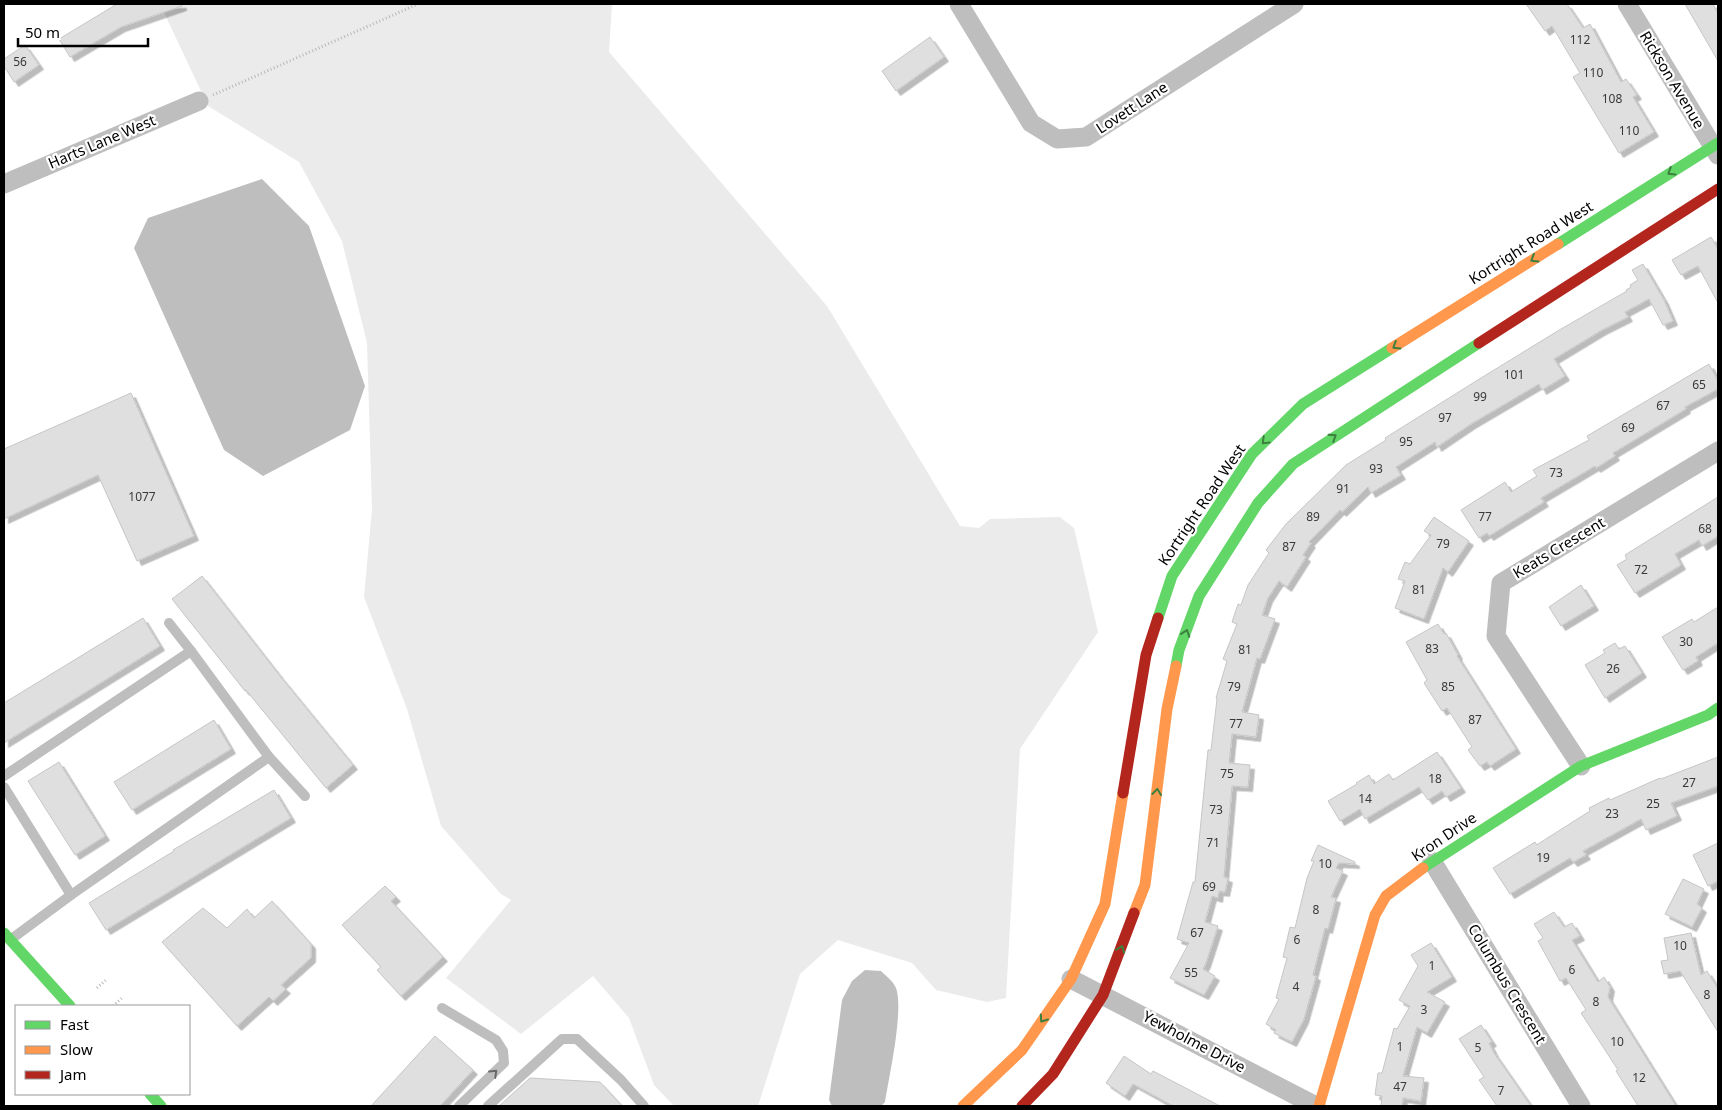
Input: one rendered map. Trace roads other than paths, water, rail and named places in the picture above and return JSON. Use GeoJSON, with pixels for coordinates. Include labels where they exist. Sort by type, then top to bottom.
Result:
{"type":"FeatureCollection","features":[{"type":"Feature","properties":{"kind":"street","name":"Lovett Lane"},"geometry":{"type":"LineString","coordinates":[[959,4],[1032,123],[1057,139],[1086,137],[1294,4]]}},
{"type":"Feature","properties":{"kind":"street","name":"Rickson Avenue"},"geometry":{"type":"LineString","coordinates":[[1627,4],[1716,148]]}},
{"type":"Feature","properties":{"kind":"street","name":"Harts Lane West"},"geometry":{"type":"LineString","coordinates":[[4,184],[199,101]]}},
{"type":"Feature","properties":{"kind":"street","name":"Kortright Road West"},"geometry":{"type":"LineString","coordinates":[[963,1106],[1022,1050],[1071,979],[1105,904],[1146,655],[1172,576],[1252,454],[1303,404],[1716,148]]}},
{"type":"Feature","properties":{"kind":"street"},"geometry":{"type":"LineString","coordinates":[[1022,1106],[1053,1074],[1103,995],[1146,885],[1167,709],[1179,650],[1199,596],[1258,503],[1292,464],[1718,189]]}},
{"type":"Feature","properties":{"kind":"street","name":"Keats Crescent"},"geometry":{"type":"LineString","coordinates":[[1581,766],[1496,636],[1501,583],[1718,451]]}},
{"type":"Feature","properties":{"kind":"street","name":"Kron Drive"},"geometry":{"type":"LineString","coordinates":[[1318,1106],[1375,915],[1386,896],[1432,861],[1581,766],[1708,715],[1718,708]]}},
{"type":"Feature","properties":{"kind":"street","name":"Columbus Crescent"},"geometry":{"type":"LineString","coordinates":[[1432,861],[1581,1106]]}},
{"type":"Feature","properties":{"kind":"street"},"geometry":{"type":"LineString","coordinates":[[7,936],[69,1005]]}},
{"type":"Feature","properties":{"kind":"street","name":"Yewholme Drive"},"geometry":{"type":"LineString","coordinates":[[1071,979],[1318,1106]]}},
{"type":"Feature","properties":{"kind":"street"},"geometry":{"type":"LineString","coordinates":[[151,1095],[161,1106]]}},
{"type":"Feature","properties":{"kind":"lane"},"geometry":{"type":"LineString","coordinates":[[169,623],[269,757],[305,796]]}},
{"type":"Feature","properties":{"kind":"lane"},"geometry":{"type":"LineString","coordinates":[[4,776],[191,651]]}},
{"type":"Feature","properties":{"kind":"lane"},"geometry":{"type":"LineString","coordinates":[[7,936],[71,895],[269,757]]}},
{"type":"Feature","properties":{"kind":"lane"},"geometry":{"type":"LineString","coordinates":[[4,787],[71,895]]}},
{"type":"Feature","properties":{"kind":"lane"},"geometry":{"type":"LineString","coordinates":[[442,1008],[496,1040],[504,1052],[504,1064],[459,1106]]}},
{"type":"Feature","properties":{"kind":"lane"},"geometry":{"type":"LineString","coordinates":[[488,1106],[562,1039],[577,1039],[621,1080],[644,1106]]}}]}
